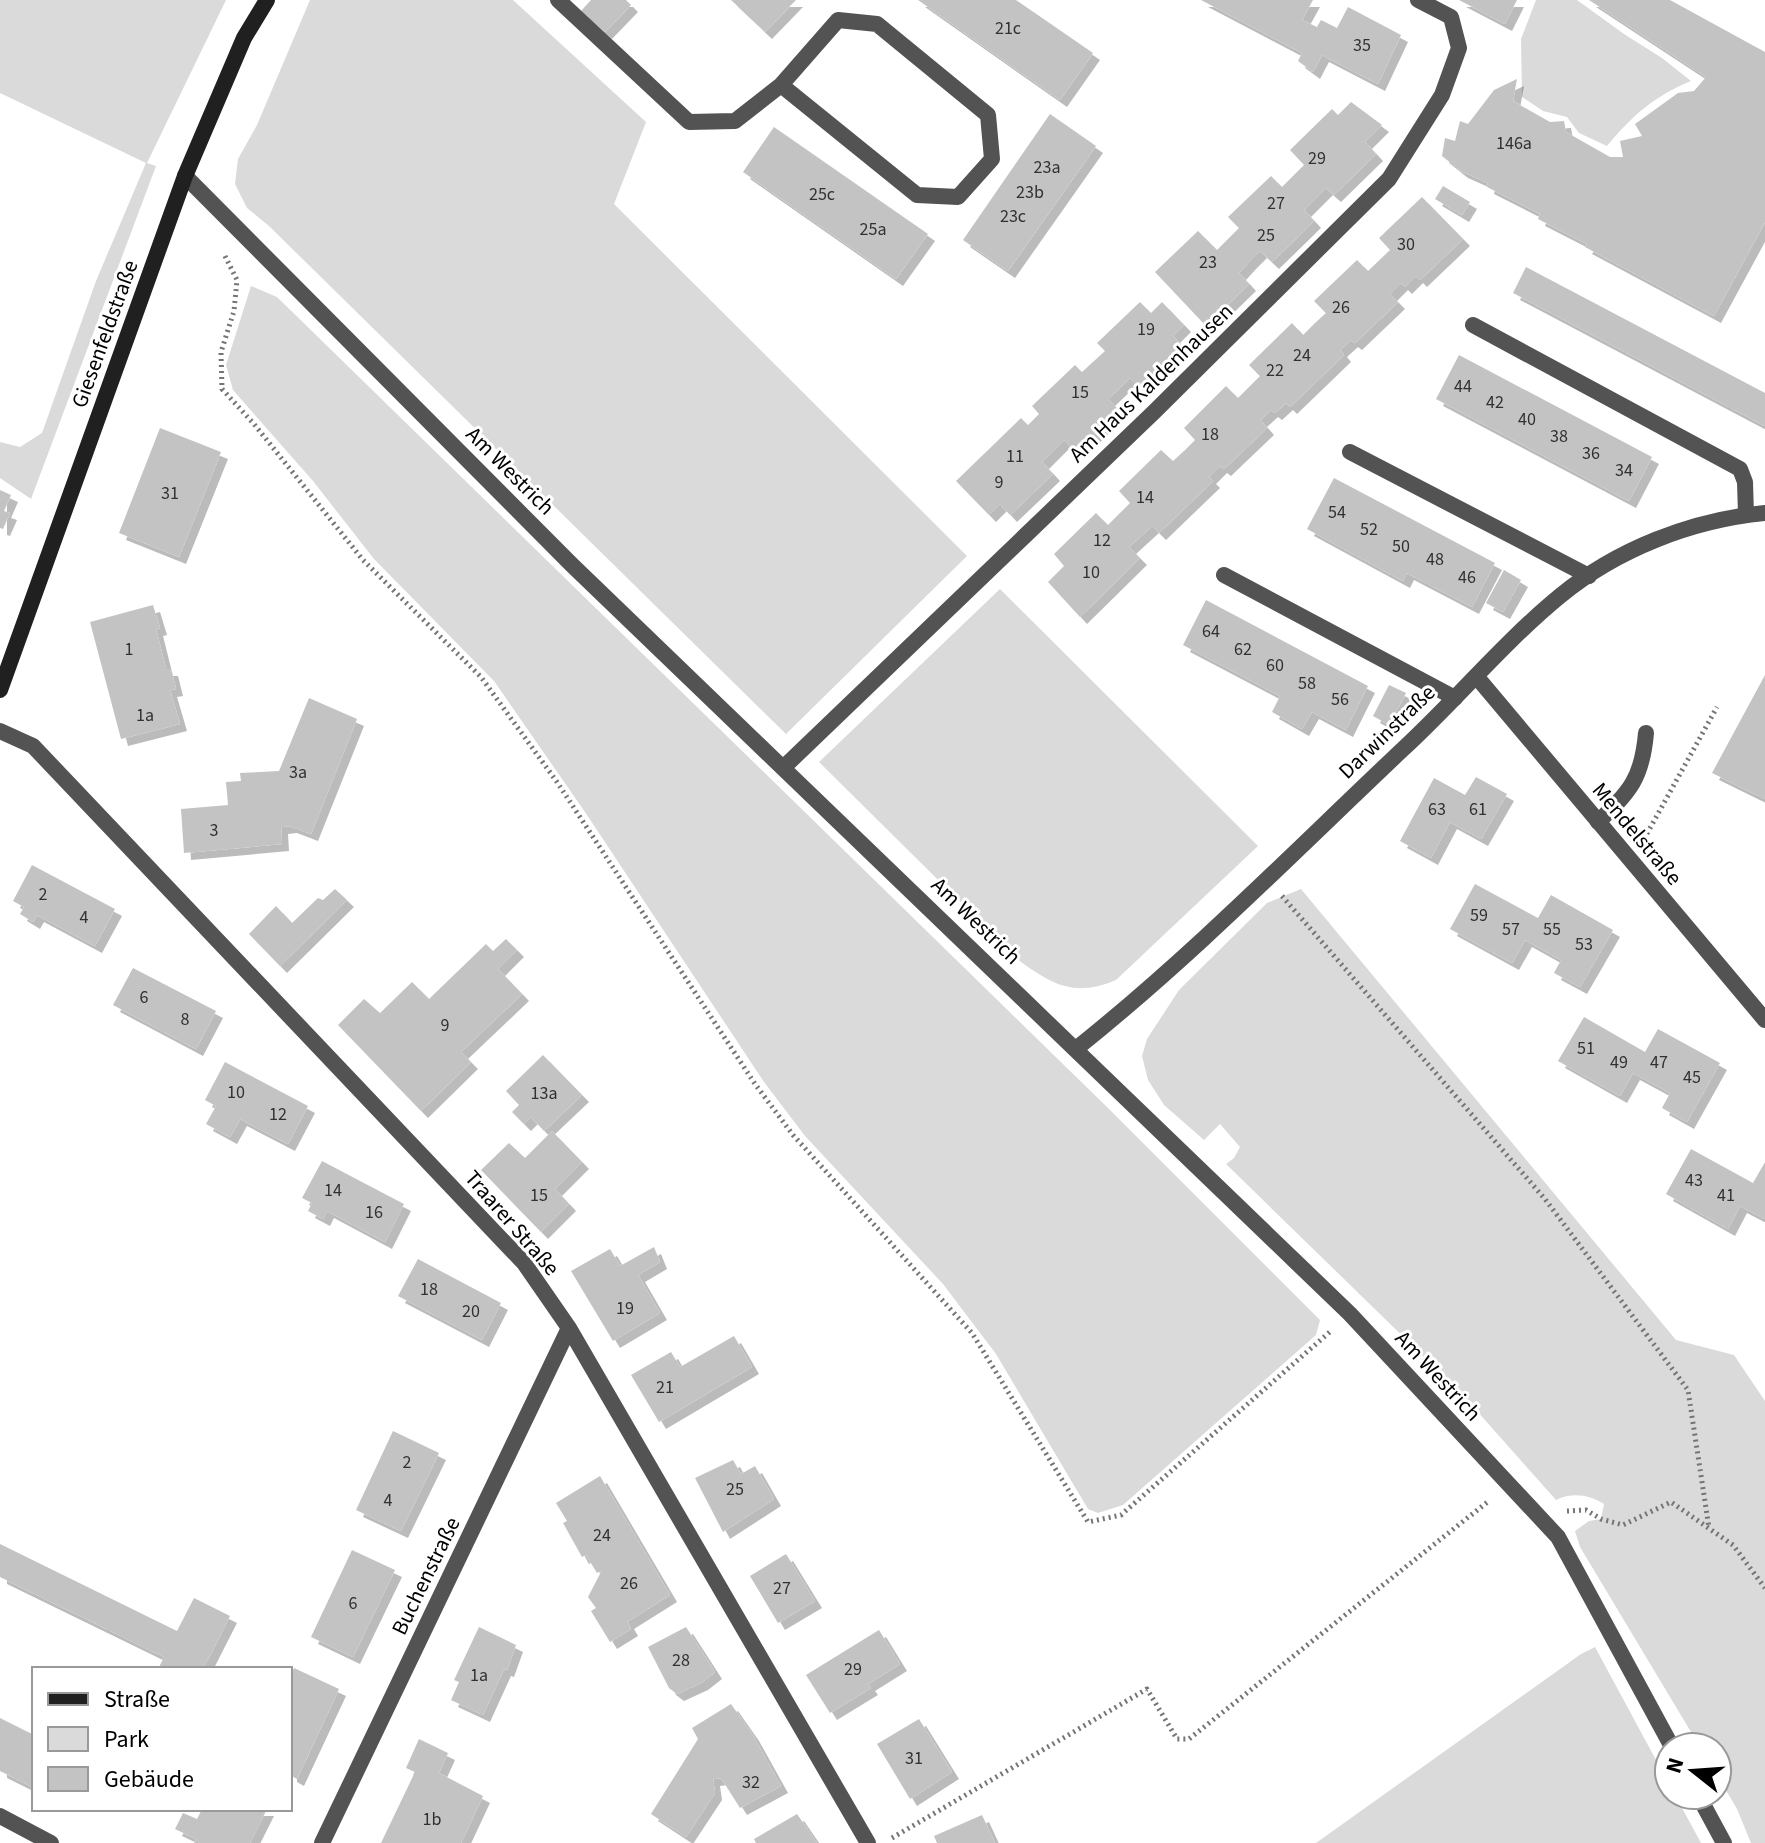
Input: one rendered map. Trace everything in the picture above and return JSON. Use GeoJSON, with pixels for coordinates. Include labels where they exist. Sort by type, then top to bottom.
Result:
{"type":"FeatureCollection","features":[{"type":"Feature","properties":{"kind":"main road","name":"Giesenfeldstraße"},"geometry":{"type":"LineString","coordinates":[[0,690],[185,176],[244,38],[267,0]]}},
{"type":"Feature","properties":{"kind":"street"},"geometry":{"type":"LineString","coordinates":[[558,0],[689,122],[735,121],[781,85],[838,20],[877,24],[988,115],[992,159],[958,197],[917,195],[781,85]]}},
{"type":"Feature","properties":{"kind":"street","name":"Am Haus Kaldenhausen"},"geometry":{"type":"LineString","coordinates":[[784,767],[1154,412],[1389,179],[1442,95],[1459,48],[1451,17],[1418,0]]}},
{"type":"Feature","properties":{"kind":"street","name":"Am Westrich"},"geometry":{"type":"LineString","coordinates":[[185,176],[572,565],[1350,1314],[1558,1537],[1663,1731]]}},
{"type":"Feature","properties":{"kind":"street"},"geometry":{"type":"LineString","coordinates":[[1473,325],[1740,469],[1745,482],[1746,515]]}},
{"type":"Feature","properties":{"kind":"street"},"geometry":{"type":"LineString","coordinates":[[1350,452],[1589,576]]}},
{"type":"Feature","properties":{"kind":"street","name":"Darwinstraße"},"geometry":{"type":"LineString","coordinates":[[1077,1048],[1122,1012],[1266,878],[1560,596],[1619,557],[1698,524],[1765,513]]}},
{"type":"Feature","properties":{"kind":"street"},"geometry":{"type":"LineString","coordinates":[[1224,575],[1455,698]]}},
{"type":"Feature","properties":{"kind":"street","name":"Mendelstraße"},"geometry":{"type":"LineString","coordinates":[[1476,676],[1765,1020]]}},
{"type":"Feature","properties":{"kind":"street","name":"Traarer Straße"},"geometry":{"type":"LineString","coordinates":[[0,731],[33,746],[524,1263],[569,1328],[868,1843]]}},
{"type":"Feature","properties":{"kind":"street"},"geometry":{"type":"LineString","coordinates":[[1598,822],[1636,780],[1644,761],[1646,733]]}},
{"type":"Feature","properties":{"kind":"street","name":"Buchenstraße"},"geometry":{"type":"LineString","coordinates":[[322,1843],[569,1328]]}},
{"type":"Feature","properties":{"kind":"street"},"geometry":{"type":"LineString","coordinates":[[1707,1811],[1724,1843]]}},
{"type":"Feature","properties":{"kind":"street"},"geometry":{"type":"LineString","coordinates":[[0,1816],[51,1843]]}},
{"type":"Feature","properties":{"kind":"path"},"geometry":{"type":"LineString","coordinates":[[224,254],[237,280],[234,311],[221,352],[222,389],[254,424],[363,560],[481,677],[557,782],[755,1084],[793,1135],[972,1333],[1088,1522],[1121,1515],[1350,1314]]}},
{"type":"Feature","properties":{"kind":"path"},"geometry":{"type":"LineString","coordinates":[[1631,862],[1717,707]]}},
{"type":"Feature","properties":{"kind":"path"},"geometry":{"type":"LineString","coordinates":[[1266,878],[1545,1199],[1688,1390],[1709,1528]]}},
{"type":"Feature","properties":{"kind":"path"},"geometry":{"type":"LineString","coordinates":[[884,1843],[1147,1689],[1177,1739],[1189,1739],[1509,1485]]}},
{"type":"Feature","properties":{"kind":"path"},"geometry":{"type":"LineString","coordinates":[[1546,1524],[1567,1511],[1586,1510],[1601,1519],[1623,1525],[1671,1502],[1733,1545],[1765,1588]]}},
{"type":"Feature","properties":{"kind":"green space"},"geometry":{"type":"Polygon","coordinates":[[[0,0],[226,0],[147,163],[156,166],[31,499],[0,478],[0,442],[20,447],[42,433],[96,281],[146,163],[0,93],[0,0]]]}},
{"type":"Feature","properties":{"kind":"green space"},"geometry":{"type":"Polygon","coordinates":[[[310,0],[513,0],[646,122],[614,204],[967,556],[786,734],[269,226],[247,208],[235,184],[238,159],[257,125],[310,0]]]}},
{"type":"Feature","properties":{"kind":"green space"},"geometry":{"type":"Polygon","coordinates":[[[1536,0],[1577,0],[1691,81],[1644,108],[1607,146],[1579,133],[1567,117],[1543,111],[1522,97],[1521,39],[1536,0]]]}},
{"type":"Feature","properties":{"kind":"green space"},"geometry":{"type":"Polygon","coordinates":[[[251,286],[277,297],[1109,1109],[1320,1320],[1316,1335],[1123,1505],[1098,1513],[1088,1509],[996,1354],[943,1284],[805,1136],[764,1082],[494,681],[374,559],[313,481],[233,390],[226,365],[251,286]]]}},
{"type":"Feature","properties":{"kind":"green space"},"geometry":{"type":"Polygon","coordinates":[[[1000,589],[1258,846],[1116,980],[1102,985],[1077,988],[1055,983],[1021,962],[819,762],[1000,589]]]}},
{"type":"Feature","properties":{"kind":"green space"},"geometry":{"type":"Polygon","coordinates":[[[1301,889],[1676,1340],[1734,1355],[1765,1401],[1765,1843],[1751,1843],[1733,1802],[1733,1731],[1690,1731],[1580,1547],[1575,1531],[1589,1521],[1601,1519],[1604,1504],[1581,1496],[1556,1500],[1461,1393],[1226,1164],[1240,1147],[1220,1124],[1204,1140],[1164,1105],[1148,1080],[1142,1056],[1147,1039],[1179,990],[1267,903],[1301,889]]]}},
{"type":"Feature","properties":{"kind":"green space"},"geometry":{"type":"Polygon","coordinates":[[[1595,1647],[1653,1754],[1653,1811],[1684,1811],[1701,1843],[1316,1843],[1595,1647]]]}},
{"type":"Feature","properties":{"kind":"building"},"geometry":{"type":"Polygon","coordinates":[[[591,0],[626,0],[631,5],[605,32],[581,11],[591,0]]]}},
{"type":"Feature","properties":{"kind":"building"},"geometry":{"type":"Polygon","coordinates":[[[731,0],[796,0],[765,32],[731,0]]]}},
{"type":"Feature","properties":{"kind":"building"},"geometry":{"type":"Polygon","coordinates":[[[918,0],[1016,0],[1093,53],[1060,100],[918,0]]]}},
{"type":"Feature","properties":{"kind":"building"},"geometry":{"type":"Polygon","coordinates":[[[1201,0],[1313,0],[1302,20],[1317,27],[1321,20],[1337,28],[1348,7],[1401,35],[1378,84],[1322,55],[1313,72],[1298,61],[1302,53],[1201,0]]]}},
{"type":"Feature","properties":{"kind":"building"},"geometry":{"type":"Polygon","coordinates":[[[1459,0],[1517,0],[1505,24],[1459,0]]]}},
{"type":"Feature","properties":{"kind":"building"},"geometry":{"type":"Polygon","coordinates":[[[1589,0],[1670,0],[1765,52],[1765,222],[1714,316],[1585,247],[1587,244],[1538,219],[1540,214],[1487,187],[1488,183],[1461,171],[1442,156],[1445,138],[1455,141],[1460,121],[1468,124],[1494,90],[1517,79],[1513,101],[1550,122],[1564,121],[1566,132],[1610,157],[1623,157],[1620,141],[1642,136],[1635,124],[1678,93],[1694,91],[1706,77],[1589,0]]]}},
{"type":"Feature","properties":{"kind":"building"},"geometry":{"type":"Polygon","coordinates":[[[1351,102],[1382,125],[1365,142],[1376,154],[1334,195],[1326,188],[1304,210],[1314,221],[1272,262],[1260,251],[1249,262],[1239,273],[1249,284],[1206,326],[1155,272],[1198,231],[1217,250],[1239,228],[1228,217],[1271,176],[1282,187],[1304,165],[1290,150],[1332,109],[1338,115],[1351,102]]]}},
{"type":"Feature","properties":{"kind":"building"},"geometry":{"type":"Polygon","coordinates":[[[1050,114],[1096,146],[1008,271],[963,240],[1050,114]]]}},
{"type":"Feature","properties":{"kind":"building"},"geometry":{"type":"Polygon","coordinates":[[[774,127],[928,234],[896,279],[743,172],[774,127]]]}},
{"type":"Feature","properties":{"kind":"building"},"geometry":{"type":"Polygon","coordinates":[[[1443,186],[1470,202],[1462,215],[1435,199],[1443,186]]]}},
{"type":"Feature","properties":{"kind":"building"},"geometry":{"type":"Polygon","coordinates":[[[1422,197],[1463,239],[1420,280],[1416,276],[1405,287],[1401,283],[1390,294],[1398,302],[1355,343],[1351,340],[1340,350],[1344,355],[1290,407],[1286,403],[1260,420],[1267,428],[1224,469],[1220,466],[1209,477],[1213,481],[1159,533],[1152,526],[1129,547],[1140,558],[1080,617],[1048,582],[1064,566],[1054,554],[1096,513],[1108,525],[1130,503],[1119,491],[1161,450],[1173,461],[1184,451],[1195,440],[1184,428],[1226,386],[1238,398],[1260,376],[1249,365],[1292,323],[1303,335],[1326,313],[1314,301],[1357,260],[1368,271],[1390,250],[1379,238],[1422,197]]]}},
{"type":"Feature","properties":{"kind":"building"},"geometry":{"type":"Polygon","coordinates":[[[1526,267],[1765,393],[1765,426],[1513,293],[1526,267]]]}},
{"type":"Feature","properties":{"kind":"building"},"geometry":{"type":"Polygon","coordinates":[[[1140,302],[1151,313],[1162,302],[1184,325],[1173,336],[1184,347],[1141,389],[1130,378],[1108,399],[1119,410],[1076,452],[1064,440],[1042,462],[1053,474],[1010,515],[1000,504],[989,515],[956,481],[1021,418],[1028,425],[1039,414],[1032,406],[1075,365],[1082,372],[1105,351],[1097,343],[1140,302]]]}},
{"type":"Feature","properties":{"kind":"building"},"geometry":{"type":"Polygon","coordinates":[[[1459,355],[1652,457],[1629,501],[1436,399],[1459,355]]]}},
{"type":"Feature","properties":{"kind":"building"},"geometry":{"type":"Polygon","coordinates":[[[160,428],[221,452],[179,557],[119,533],[160,428]]]}},
{"type":"Feature","properties":{"kind":"building"},"geometry":{"type":"Polygon","coordinates":[[[1334,478],[1495,563],[1472,607],[1407,573],[1403,581],[1307,529],[1334,478]]]}},
{"type":"Feature","properties":{"kind":"building"},"geometry":{"type":"Polygon","coordinates":[[[0,490],[11,495],[4,511],[10,513],[3,529],[0,528],[0,490]]]}},
{"type":"Feature","properties":{"kind":"building"},"geometry":{"type":"Polygon","coordinates":[[[1504,570],[1521,580],[1503,612],[1486,603],[1504,570]]]}},
{"type":"Feature","properties":{"kind":"building"},"geometry":{"type":"Polygon","coordinates":[[[1206,600],[1368,686],[1346,730],[1312,712],[1302,729],[1272,712],[1280,696],[1183,645],[1206,600]]]}},
{"type":"Feature","properties":{"kind":"building"},"geometry":{"type":"Polygon","coordinates":[[[153,605],[166,669],[171,669],[176,689],[170,690],[180,724],[121,739],[90,622],[153,605]]]}},
{"type":"Feature","properties":{"kind":"building"},"geometry":{"type":"Polygon","coordinates":[[[1765,675],[1765,799],[1712,773],[1765,675]]]}},
{"type":"Feature","properties":{"kind":"building"},"geometry":{"type":"Polygon","coordinates":[[[1389,685],[1406,693],[1389,725],[1373,716],[1389,685]]]}},
{"type":"Feature","properties":{"kind":"building"},"geometry":{"type":"Polygon","coordinates":[[[309,698],[357,719],[311,834],[290,826],[281,827],[282,844],[184,853],[181,809],[228,805],[226,782],[241,781],[240,773],[279,771],[309,698]]]}},
{"type":"Feature","properties":{"kind":"building"},"geometry":{"type":"Polygon","coordinates":[[[1476,777],[1507,794],[1481,839],[1450,822],[1431,858],[1400,841],[1434,778],[1465,795],[1476,777]]]}},
{"type":"Feature","properties":{"kind":"building"},"geometry":{"type":"Polygon","coordinates":[[[32,865],[115,909],[95,946],[37,915],[33,922],[20,914],[24,907],[13,901],[32,865]]]}},
{"type":"Feature","properties":{"kind":"building"},"geometry":{"type":"Polygon","coordinates":[[[1475,884],[1538,918],[1551,895],[1613,930],[1580,987],[1554,973],[1561,960],[1525,940],[1512,963],[1450,929],[1475,884]]]}},
{"type":"Feature","properties":{"kind":"building"},"geometry":{"type":"Polygon","coordinates":[[[335,889],[347,900],[280,966],[249,934],[276,906],[292,923],[318,898],[323,900],[335,889]]]}},
{"type":"Feature","properties":{"kind":"building"},"geometry":{"type":"Polygon","coordinates":[[[506,939],[517,950],[498,969],[522,994],[461,1052],[471,1062],[421,1111],[338,1025],[364,999],[380,1013],[412,982],[429,999],[486,944],[493,951],[506,939]]]}},
{"type":"Feature","properties":{"kind":"building"},"geometry":{"type":"Polygon","coordinates":[[[133,968],[216,1011],[196,1049],[113,1005],[133,968]]]}},
{"type":"Feature","properties":{"kind":"building"},"geometry":{"type":"Polygon","coordinates":[[[1584,1017],[1645,1052],[1658,1029],[1720,1063],[1687,1122],[1662,1108],[1670,1093],[1633,1073],[1620,1096],[1558,1061],[1584,1017]]]}},
{"type":"Feature","properties":{"kind":"building"},"geometry":{"type":"Polygon","coordinates":[[[543,1055],[582,1095],[544,1131],[531,1117],[524,1124],[512,1112],[519,1105],[506,1091],[543,1055]]]}},
{"type":"Feature","properties":{"kind":"building"},"geometry":{"type":"Polygon","coordinates":[[[225,1062],[308,1106],[288,1144],[240,1119],[230,1137],[206,1124],[216,1106],[205,1100],[225,1062]]]}},
{"type":"Feature","properties":{"kind":"building"},"geometry":{"type":"Polygon","coordinates":[[[552,1131],[582,1162],[555,1189],[569,1204],[541,1232],[481,1170],[509,1143],[525,1158],[552,1131]]]}},
{"type":"Feature","properties":{"kind":"building"},"geometry":{"type":"Polygon","coordinates":[[[1691,1149],[1753,1183],[1765,1162],[1765,1219],[1740,1206],[1728,1229],[1666,1194],[1691,1149]]]}},
{"type":"Feature","properties":{"kind":"building"},"geometry":{"type":"Polygon","coordinates":[[[322,1161],[404,1204],[385,1242],[327,1211],[323,1219],[308,1211],[312,1203],[302,1198],[322,1161]]]}},
{"type":"Feature","properties":{"kind":"building"},"geometry":{"type":"Polygon","coordinates":[[[654,1247],[660,1262],[638,1275],[660,1313],[613,1341],[571,1271],[610,1249],[620,1266],[654,1247]]]}},
{"type":"Feature","properties":{"kind":"building"},"geometry":{"type":"Polygon","coordinates":[[[418,1259],[501,1303],[482,1340],[398,1296],[418,1259]]]}},
{"type":"Feature","properties":{"kind":"building"},"geometry":{"type":"Polygon","coordinates":[[[734,1336],[752,1367],[659,1422],[631,1375],[671,1352],[680,1367],[734,1336]]]}},
{"type":"Feature","properties":{"kind":"building"},"geometry":{"type":"Polygon","coordinates":[[[393,1431],[439,1453],[401,1531],[356,1510],[393,1431]]]}},
{"type":"Feature","properties":{"kind":"building"},"geometry":{"type":"Polygon","coordinates":[[[733,1460],[741,1474],[755,1466],[774,1499],[723,1532],[695,1478],[733,1460]]]}},
{"type":"Feature","properties":{"kind":"building"},"geometry":{"type":"Polygon","coordinates":[[[600,1476],[670,1595],[627,1622],[631,1629],[610,1642],[591,1611],[596,1608],[588,1597],[602,1570],[597,1573],[586,1555],[582,1557],[556,1503],[600,1476]]]}},
{"type":"Feature","properties":{"kind":"building"},"geometry":{"type":"Polygon","coordinates":[[[0,1544],[177,1631],[194,1598],[230,1616],[204,1667],[159,1667],[164,1657],[0,1577],[0,1544]]]}},
{"type":"Feature","properties":{"kind":"building"},"geometry":{"type":"Polygon","coordinates":[[[352,1550],[395,1570],[353,1657],[311,1637],[352,1550]]]}},
{"type":"Feature","properties":{"kind":"building"},"geometry":{"type":"Polygon","coordinates":[[[786,1554],[815,1601],[778,1623],[750,1576],[786,1554]]]}},
{"type":"Feature","properties":{"kind":"building"},"geometry":{"type":"Polygon","coordinates":[[[479,1627],[516,1645],[507,1670],[504,1669],[483,1715],[451,1700],[459,1682],[454,1680],[479,1627]]]}},
{"type":"Feature","properties":{"kind":"building"},"geometry":{"type":"Polygon","coordinates":[[[686,1627],[715,1672],[701,1683],[677,1694],[669,1688],[648,1647],[686,1627]]]}},
{"type":"Feature","properties":{"kind":"building"},"geometry":{"type":"Polygon","coordinates":[[[879,1630],[900,1664],[868,1684],[871,1688],[830,1713],[806,1675],[879,1630]]]}},
{"type":"Feature","properties":{"kind":"building"},"geometry":{"type":"Polygon","coordinates":[[[294,1668],[339,1689],[297,1779],[292,1776],[294,1668]]]}},
{"type":"Feature","properties":{"kind":"building"},"geometry":{"type":"Polygon","coordinates":[[[731,1704],[781,1786],[740,1808],[721,1778],[713,1779],[715,1793],[686,1837],[651,1814],[698,1739],[692,1728],[731,1704]]]}},
{"type":"Feature","properties":{"kind":"building"},"geometry":{"type":"Polygon","coordinates":[[[0,1718],[32,1734],[32,1787],[0,1771],[0,1718]]]}},
{"type":"Feature","properties":{"kind":"building"},"geometry":{"type":"Polygon","coordinates":[[[919,1719],[952,1772],[910,1799],[877,1744],[919,1719]]]}},
{"type":"Feature","properties":{"kind":"building"},"geometry":{"type":"Polygon","coordinates":[[[419,1739],[448,1753],[439,1773],[483,1796],[461,1843],[381,1843],[415,1772],[406,1768],[419,1739]]]}},
{"type":"Feature","properties":{"kind":"building"},"geometry":{"type":"Polygon","coordinates":[[[201,1811],[266,1811],[250,1843],[194,1843],[196,1839],[175,1829],[183,1813],[197,1819],[201,1811]]]}},
{"type":"Feature","properties":{"kind":"building"},"geometry":{"type":"Polygon","coordinates":[[[797,1814],[817,1843],[756,1843],[754,1839],[797,1814]]]}},
{"type":"Feature","properties":{"kind":"building"},"geometry":{"type":"Polygon","coordinates":[[[982,1815],[995,1843],[937,1843],[934,1836],[982,1815]]]}}]}
